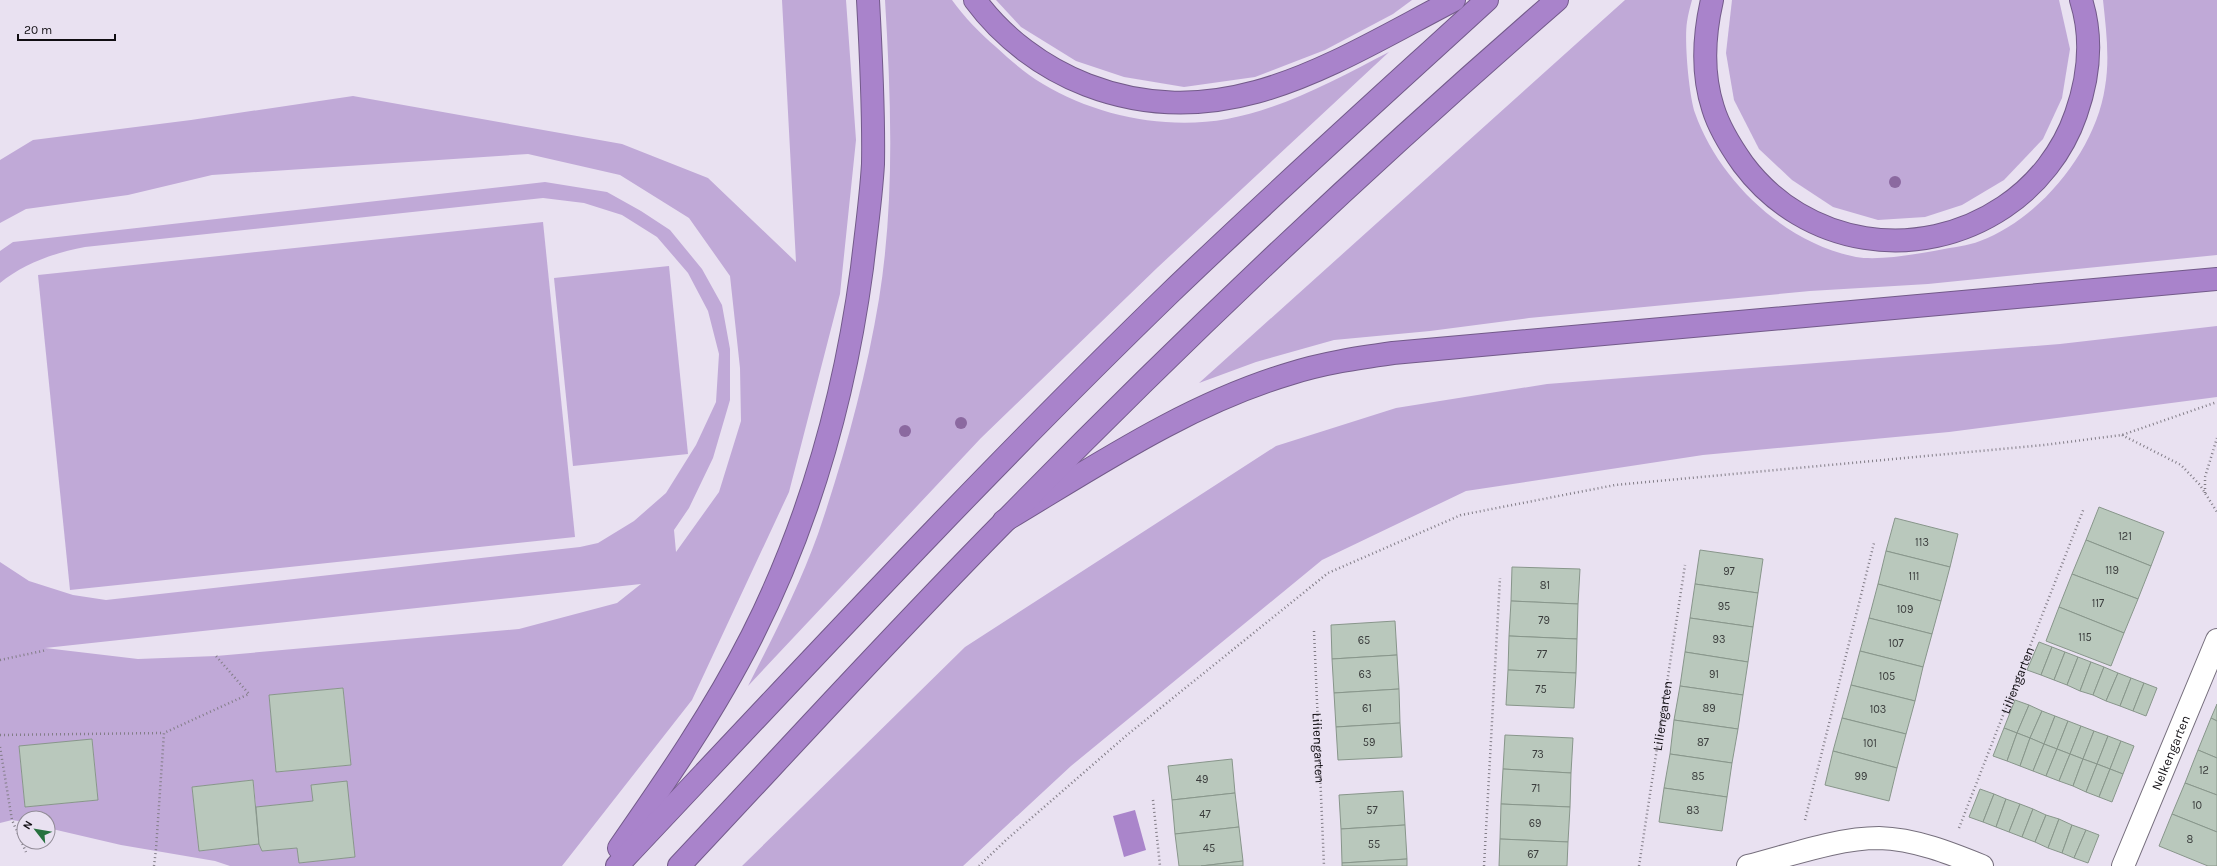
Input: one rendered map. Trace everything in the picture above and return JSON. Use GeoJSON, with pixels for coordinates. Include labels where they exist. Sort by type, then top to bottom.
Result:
{"type":"FeatureCollection","features":[{"type":"Feature","properties":{"kind":"highway"},"geometry":{"type":"LineString","coordinates":[[606,866],[680,761],[721,694],[756,628],[785,562],[811,494],[834,414],[854,328],[865,245],[873,165],[872,79],[868,0]]}},
{"type":"Feature","properties":{"kind":"highway"},"geometry":{"type":"LineString","coordinates":[[975,0],[1012,40],[1040,61],[1068,77],[1116,94],[1172,104],[1206,103],[1237,98],[1273,87],[1326,66],[1454,0]]}},
{"type":"Feature","properties":{"kind":"highway"},"geometry":{"type":"LineString","coordinates":[[617,866],[992,471],[1164,299],[1347,127],[1487,0]]}},
{"type":"Feature","properties":{"kind":"highway"},"geometry":{"type":"LineString","coordinates":[[679,866],[1004,521],[1194,331],[1464,81],[1558,0]]}},
{"type":"Feature","properties":{"kind":"highway"},"geometry":{"type":"LineString","coordinates":[[1712,0],[1707,23],[1706,65],[1713,108],[1730,146],[1754,180],[1786,207],[1822,227],[1862,239],[1903,242],[1944,235],[1983,221],[2018,198],[2047,168],[2071,129],[2085,88],[2089,47],[2081,0]]}},
{"type":"Feature","properties":{"kind":"highway"},"geometry":{"type":"LineString","coordinates":[[1004,521],[1183,416],[1216,401],[1275,379],[1344,360],[1394,354],[2217,279]]}},
{"type":"Feature","properties":{"kind":"street","name":"Nelkengarten"},"geometry":{"type":"LineString","coordinates":[[2123,866],[2217,640]]}},
{"type":"Feature","properties":{"kind":"street"},"geometry":{"type":"LineString","coordinates":[[1748,866],[1841,843],[1879,838],[1924,845],[1982,866]]}},
{"type":"Feature","properties":{"kind":"path"},"geometry":{"type":"LineString","coordinates":[[979,866],[1005,841],[1127,735],[1328,573],[1461,515],[1615,485],[2036,446],[2122,435],[2217,402]]}},
{"type":"Feature","properties":{"kind":"path"},"geometry":{"type":"LineString","coordinates":[[2122,435],[2181,465],[2205,493],[2217,512]]}},
{"type":"Feature","properties":{"kind":"path"},"geometry":{"type":"LineString","coordinates":[[2205,493],[2205,477],[2217,438]]}},
{"type":"Feature","properties":{"kind":"path","name":"Liliengarten"},"geometry":{"type":"LineString","coordinates":[[1949,853],[2084,508]]}},
{"type":"Feature","properties":{"kind":"path"},"geometry":{"type":"LineString","coordinates":[[1796,854],[1874,543]]}},
{"type":"Feature","properties":{"kind":"path","name":"Liliengarten"},"geometry":{"type":"LineString","coordinates":[[1639,866],[1685,565]]}},
{"type":"Feature","properties":{"kind":"path"},"geometry":{"type":"LineString","coordinates":[[1484,866],[1500,578]]}},
{"type":"Feature","properties":{"kind":"path","name":"Liliengarten"},"geometry":{"type":"LineString","coordinates":[[1314,631],[1324,866]]}},
{"type":"Feature","properties":{"kind":"path"},"geometry":{"type":"LineString","coordinates":[[0,660],[47,650]]}},
{"type":"Feature","properties":{"kind":"path"},"geometry":{"type":"LineString","coordinates":[[0,735],[164,733],[249,694],[216,656]]}},
{"type":"Feature","properties":{"kind":"path"},"geometry":{"type":"LineString","coordinates":[[154,866],[164,733]]}},
{"type":"Feature","properties":{"kind":"path"},"geometry":{"type":"LineString","coordinates":[[0,747],[12,820],[26,852]]}},
{"type":"Feature","properties":{"kind":"path"},"geometry":{"type":"LineString","coordinates":[[1153,800],[1160,866]]}},
{"type":"Feature","properties":{"kind":"shaded area"},"geometry":{"type":"Polygon","coordinates":[[[782,0],[846,0],[856,140],[840,294],[789,492],[692,700],[562,866],[230,866],[215,861],[121,845],[56,830],[56,810],[16,810],[16,821],[12,820],[0,823],[0,562],[29,581],[73,595],[106,600],[580,547],[598,543],[634,521],[666,493],[696,445],[716,402],[719,354],[708,311],[688,273],[657,237],[622,215],[584,203],[543,198],[85,247],[63,252],[40,260],[19,270],[0,283],[0,251],[13,242],[545,182],[607,192],[641,211],[670,230],[702,269],[722,305],[730,349],[730,400],[713,458],[689,508],[674,530],[676,552],[719,492],[741,421],[740,368],[730,276],[689,218],[620,175],[528,154],[212,175],[128,195],[26,209],[0,223],[0,160],[33,140],[191,120],[353,96],[622,144],[708,178],[796,262],[782,0]],[[641,584],[45,648],[138,659],[216,656],[519,629],[617,603],[641,584]],[[343,688],[269,695],[277,772],[351,765],[343,688]],[[92,739],[19,747],[25,807],[98,800],[92,739]],[[253,780],[192,787],[199,851],[259,844],[262,851],[297,848],[299,863],[355,857],[347,782],[311,785],[313,801],[256,807],[253,780]]]}},
{"type":"Feature","properties":{"kind":"shaded area"},"geometry":{"type":"Polygon","coordinates":[[[885,0],[952,0],[967,19],[990,42],[1018,67],[1043,84],[1086,105],[1132,118],[1156,121],[1180,123],[1204,122],[1227,119],[1269,108],[1310,92],[1389,52],[1157,268],[981,438],[748,686],[811,554],[837,476],[861,388],[874,329],[884,262],[890,187],[890,112],[885,0]]]}},
{"type":"Feature","properties":{"kind":"shaded area"},"geometry":{"type":"Polygon","coordinates":[[[996,0],[1412,0],[1393,14],[1325,50],[1255,77],[1184,87],[1124,77],[1076,61],[1021,27],[996,0]]]}},
{"type":"Feature","properties":{"kind":"shaded area"},"geometry":{"type":"Polygon","coordinates":[[[1625,0],[1692,0],[1686,30],[1691,94],[1695,113],[1706,138],[1720,162],[1738,185],[1758,205],[1780,223],[1804,238],[1830,250],[1856,257],[1876,258],[1920,253],[1980,241],[2002,231],[2024,217],[2044,199],[2062,179],[2077,158],[2090,135],[2100,111],[2105,87],[2107,65],[2103,0],[2217,0],[2217,255],[1928,284],[1810,291],[1529,318],[1430,331],[1334,340],[1256,362],[1199,383],[1625,0]]]}},
{"type":"Feature","properties":{"kind":"shaded area"},"geometry":{"type":"Polygon","coordinates":[[[1732,0],[2059,0],[2070,49],[2062,98],[2043,139],[2004,180],[1962,205],[1925,217],[1878,220],[1833,207],[1792,180],[1759,149],[1734,100],[1726,53],[1732,0]]]}},
{"type":"Feature","properties":{"kind":"shaded area"},"geometry":{"type":"Polygon","coordinates":[[[543,222],[575,537],[70,590],[38,275],[543,222]]]}},
{"type":"Feature","properties":{"kind":"shaded area"},"geometry":{"type":"Polygon","coordinates":[[[669,266],[688,454],[573,466],[554,278],[669,266]]]}},
{"type":"Feature","properties":{"kind":"shaded area"},"geometry":{"type":"Polygon","coordinates":[[[2217,326],[2217,397],[1949,432],[1703,455],[1466,491],[1322,560],[1071,766],[963,866],[742,866],[965,647],[1276,446],[1396,408],[1547,384],[2060,344],[2217,326]]]}},
{"type":"Feature","properties":{"kind":"shaded area"},"geometry":{"type":"Polygon","coordinates":[[[1135,810],[1146,850],[1124,857],[1113,816],[1135,810]]]}},
{"type":"Feature","properties":{"kind":"building"},"geometry":{"type":"Polygon","coordinates":[[[2099,507],[2164,532],[2151,566],[2086,540],[2099,507]]]}},
{"type":"Feature","properties":{"kind":"building"},"geometry":{"type":"Polygon","coordinates":[[[1895,518],[1958,534],[1950,567],[1886,551],[1895,518]]]}},
{"type":"Feature","properties":{"kind":"building"},"geometry":{"type":"Polygon","coordinates":[[[2086,540],[2151,566],[2138,599],[2072,574],[2086,540]]]}},
{"type":"Feature","properties":{"kind":"building"},"geometry":{"type":"Polygon","coordinates":[[[1700,550],[1763,559],[1758,593],[1695,584],[1700,550]]]}},
{"type":"Feature","properties":{"kind":"building"},"geometry":{"type":"Polygon","coordinates":[[[1886,551],[1950,567],[1941,601],[1878,584],[1886,551]]]}},
{"type":"Feature","properties":{"kind":"building"},"geometry":{"type":"Polygon","coordinates":[[[1512,567],[1580,569],[1578,604],[1511,601],[1512,567]]]}},
{"type":"Feature","properties":{"kind":"building"},"geometry":{"type":"Polygon","coordinates":[[[2072,574],[2138,599],[2124,633],[2059,607],[2072,574]]]}},
{"type":"Feature","properties":{"kind":"building"},"geometry":{"type":"Polygon","coordinates":[[[1695,584],[1758,593],[1753,627],[1690,618],[1695,584]]]}},
{"type":"Feature","properties":{"kind":"building"},"geometry":{"type":"Polygon","coordinates":[[[1878,584],[1941,601],[1932,634],[1869,618],[1878,584]]]}},
{"type":"Feature","properties":{"kind":"building"},"geometry":{"type":"Polygon","coordinates":[[[1511,601],[1578,604],[1577,639],[1509,636],[1511,601]]]}},
{"type":"Feature","properties":{"kind":"building"},"geometry":{"type":"Polygon","coordinates":[[[2059,607],[2124,633],[2111,666],[2046,641],[2059,607]]]}},
{"type":"Feature","properties":{"kind":"building"},"geometry":{"type":"Polygon","coordinates":[[[1690,618],[1753,627],[1748,662],[1685,652],[1690,618]]]}},
{"type":"Feature","properties":{"kind":"building"},"geometry":{"type":"Polygon","coordinates":[[[1869,618],[1932,634],[1923,667],[1860,651],[1869,618]]]}},
{"type":"Feature","properties":{"kind":"building"},"geometry":{"type":"Polygon","coordinates":[[[1395,621],[1397,655],[1332,659],[1331,625],[1395,621]]]}},
{"type":"Feature","properties":{"kind":"building"},"geometry":{"type":"Polygon","coordinates":[[[1509,636],[1577,639],[1576,673],[1508,670],[1509,636]]]}},
{"type":"Feature","properties":{"kind":"building"},"geometry":{"type":"Polygon","coordinates":[[[2039,642],[2052,647],[2041,675],[2027,670],[2039,642]]]}},
{"type":"Feature","properties":{"kind":"building"},"geometry":{"type":"Polygon","coordinates":[[[2052,647],[2065,652],[2054,680],[2041,675],[2052,647]]]}},
{"type":"Feature","properties":{"kind":"building"},"geometry":{"type":"Polygon","coordinates":[[[1860,651],[1923,667],[1915,701],[1851,685],[1860,651]]]}},
{"type":"Feature","properties":{"kind":"building"},"geometry":{"type":"Polygon","coordinates":[[[1685,652],[1748,662],[1743,695],[1680,686],[1685,652]]]}},
{"type":"Feature","properties":{"kind":"building"},"geometry":{"type":"Polygon","coordinates":[[[2065,652],[2078,657],[2067,685],[2054,680],[2065,652]]]}},
{"type":"Feature","properties":{"kind":"building"},"geometry":{"type":"Polygon","coordinates":[[[1397,655],[1399,689],[1334,693],[1332,659],[1397,655]]]}},
{"type":"Feature","properties":{"kind":"building"},"geometry":{"type":"Polygon","coordinates":[[[2078,657],[2091,662],[2080,691],[2067,685],[2078,657]]]}},
{"type":"Feature","properties":{"kind":"building"},"geometry":{"type":"Polygon","coordinates":[[[2091,662],[2104,667],[2093,695],[2080,691],[2091,662]]]}},
{"type":"Feature","properties":{"kind":"building"},"geometry":{"type":"Polygon","coordinates":[[[2104,667],[2118,673],[2106,701],[2093,695],[2104,667]]]}},
{"type":"Feature","properties":{"kind":"building"},"geometry":{"type":"Polygon","coordinates":[[[1508,670],[1576,673],[1574,708],[1506,705],[1508,670]]]}},
{"type":"Feature","properties":{"kind":"building"},"geometry":{"type":"Polygon","coordinates":[[[2118,673],[2131,678],[2120,706],[2106,701],[2118,673]]]}},
{"type":"Feature","properties":{"kind":"building"},"geometry":{"type":"Polygon","coordinates":[[[2131,678],[2144,683],[2133,711],[2120,706],[2131,678]]]}},
{"type":"Feature","properties":{"kind":"building"},"geometry":{"type":"Polygon","coordinates":[[[2144,683],[2157,688],[2146,716],[2133,711],[2144,683]]]}},
{"type":"Feature","properties":{"kind":"building"},"geometry":{"type":"Polygon","coordinates":[[[1851,685],[1915,701],[1906,734],[1842,718],[1851,685]]]}},
{"type":"Feature","properties":{"kind":"building"},"geometry":{"type":"Polygon","coordinates":[[[1680,686],[1743,695],[1738,729],[1674,720],[1680,686]]]}},
{"type":"Feature","properties":{"kind":"building"},"geometry":{"type":"Polygon","coordinates":[[[343,688],[351,765],[276,772],[269,695],[343,688]]]}},
{"type":"Feature","properties":{"kind":"building"},"geometry":{"type":"Polygon","coordinates":[[[1399,689],[1400,723],[1336,727],[1334,693],[1399,689]]]}},
{"type":"Feature","properties":{"kind":"building"},"geometry":{"type":"Polygon","coordinates":[[[2015,700],[2029,705],[2017,733],[2004,728],[2015,700]]]}},
{"type":"Feature","properties":{"kind":"building"},"geometry":{"type":"Polygon","coordinates":[[[2217,704],[2217,721],[2211,718],[2217,704]]]}},
{"type":"Feature","properties":{"kind":"building"},"geometry":{"type":"Polygon","coordinates":[[[2029,705],[2042,711],[2030,738],[2017,733],[2029,705]]]}},
{"type":"Feature","properties":{"kind":"building"},"geometry":{"type":"Polygon","coordinates":[[[2042,711],[2055,716],[2044,744],[2030,738],[2042,711]]]}},
{"type":"Feature","properties":{"kind":"building"},"geometry":{"type":"Polygon","coordinates":[[[2055,716],[2068,721],[2057,749],[2044,744],[2055,716]]]}},
{"type":"Feature","properties":{"kind":"building"},"geometry":{"type":"Polygon","coordinates":[[[1842,718],[1906,734],[1897,768],[1833,751],[1842,718]]]}},
{"type":"Feature","properties":{"kind":"building"},"geometry":{"type":"Polygon","coordinates":[[[2211,718],[2217,721],[2217,758],[2198,750],[2211,718]]]}},
{"type":"Feature","properties":{"kind":"building"},"geometry":{"type":"Polygon","coordinates":[[[1674,720],[1738,729],[1732,763],[1670,754],[1674,720]]]}},
{"type":"Feature","properties":{"kind":"building"},"geometry":{"type":"Polygon","coordinates":[[[2068,721],[2081,726],[2070,754],[2057,749],[2068,721]]]}},
{"type":"Feature","properties":{"kind":"building"},"geometry":{"type":"Polygon","coordinates":[[[1400,723],[1402,757],[1338,760],[1336,727],[1400,723]]]}},
{"type":"Feature","properties":{"kind":"building"},"geometry":{"type":"Polygon","coordinates":[[[2081,726],[2094,731],[2083,759],[2070,754],[2081,726]]]}},
{"type":"Feature","properties":{"kind":"building"},"geometry":{"type":"Polygon","coordinates":[[[2004,728],[2017,733],[2007,761],[1993,756],[2004,728]]]}},
{"type":"Feature","properties":{"kind":"building"},"geometry":{"type":"Polygon","coordinates":[[[2094,731],[2108,736],[2097,764],[2083,759],[2094,731]]]}},
{"type":"Feature","properties":{"kind":"building"},"geometry":{"type":"Polygon","coordinates":[[[2017,733],[2030,738],[2020,766],[2007,761],[2017,733]]]}},
{"type":"Feature","properties":{"kind":"building"},"geometry":{"type":"Polygon","coordinates":[[[1505,735],[1573,738],[1571,773],[1503,769],[1505,735]]]}},
{"type":"Feature","properties":{"kind":"building"},"geometry":{"type":"Polygon","coordinates":[[[2108,736],[2121,741],[2110,769],[2097,764],[2108,736]]]}},
{"type":"Feature","properties":{"kind":"building"},"geometry":{"type":"Polygon","coordinates":[[[2030,738],[2044,744],[2033,771],[2020,766],[2030,738]]]}},
{"type":"Feature","properties":{"kind":"building"},"geometry":{"type":"Polygon","coordinates":[[[92,739],[98,800],[25,807],[19,746],[92,739]]]}},
{"type":"Feature","properties":{"kind":"building"},"geometry":{"type":"Polygon","coordinates":[[[2121,741],[2134,746],[2123,774],[2110,769],[2121,741]]]}},
{"type":"Feature","properties":{"kind":"building"},"geometry":{"type":"Polygon","coordinates":[[[2044,744],[2057,749],[2046,776],[2033,771],[2044,744]]]}},
{"type":"Feature","properties":{"kind":"building"},"geometry":{"type":"Polygon","coordinates":[[[2057,749],[2070,754],[2059,781],[2046,776],[2057,749]]]}},
{"type":"Feature","properties":{"kind":"building"},"geometry":{"type":"Polygon","coordinates":[[[2198,750],[2217,758],[2217,795],[2185,783],[2198,750]]]}},
{"type":"Feature","properties":{"kind":"building"},"geometry":{"type":"Polygon","coordinates":[[[1833,751],[1897,768],[1889,801],[1825,785],[1833,751]]]}},
{"type":"Feature","properties":{"kind":"building"},"geometry":{"type":"Polygon","coordinates":[[[1670,754],[1732,763],[1727,797],[1664,788],[1670,754]]]}},
{"type":"Feature","properties":{"kind":"building"},"geometry":{"type":"Polygon","coordinates":[[[2070,754],[2083,759],[2073,786],[2059,781],[2070,754]]]}},
{"type":"Feature","properties":{"kind":"building"},"geometry":{"type":"Polygon","coordinates":[[[1232,759],[1235,793],[1172,800],[1168,766],[1232,759]]]}},
{"type":"Feature","properties":{"kind":"building"},"geometry":{"type":"Polygon","coordinates":[[[2083,759],[2097,764],[2086,792],[2073,786],[2083,759]]]}},
{"type":"Feature","properties":{"kind":"building"},"geometry":{"type":"Polygon","coordinates":[[[2097,764],[2110,769],[2099,797],[2086,792],[2097,764]]]}},
{"type":"Feature","properties":{"kind":"building"},"geometry":{"type":"Polygon","coordinates":[[[1503,769],[1571,773],[1570,807],[1501,804],[1503,769]]]}},
{"type":"Feature","properties":{"kind":"building"},"geometry":{"type":"Polygon","coordinates":[[[2110,769],[2123,774],[2112,802],[2099,797],[2110,769]]]}},
{"type":"Feature","properties":{"kind":"building"},"geometry":{"type":"Polygon","coordinates":[[[253,780],[259,844],[199,851],[192,787],[253,780]]]}},
{"type":"Feature","properties":{"kind":"building"},"geometry":{"type":"Polygon","coordinates":[[[347,781],[355,857],[299,863],[297,848],[262,851],[259,844],[256,807],[313,801],[311,785],[347,781]]]}},
{"type":"Feature","properties":{"kind":"building"},"geometry":{"type":"Polygon","coordinates":[[[2185,783],[2217,795],[2217,832],[2172,814],[2185,783]]]}},
{"type":"Feature","properties":{"kind":"building"},"geometry":{"type":"Polygon","coordinates":[[[1664,788],[1727,797],[1722,831],[1659,822],[1664,788]]]}},
{"type":"Feature","properties":{"kind":"building"},"geometry":{"type":"Polygon","coordinates":[[[1980,789],[1994,794],[1983,822],[1969,817],[1980,789]]]}},
{"type":"Feature","properties":{"kind":"building"},"geometry":{"type":"Polygon","coordinates":[[[1403,791],[1405,825],[1341,829],[1339,795],[1403,791]]]}},
{"type":"Feature","properties":{"kind":"building"},"geometry":{"type":"Polygon","coordinates":[[[1235,793],[1239,827],[1175,834],[1172,800],[1235,793]]]}},
{"type":"Feature","properties":{"kind":"building"},"geometry":{"type":"Polygon","coordinates":[[[1994,794],[2006,799],[1996,827],[1983,822],[1994,794]]]}},
{"type":"Feature","properties":{"kind":"building"},"geometry":{"type":"Polygon","coordinates":[[[2006,799],[2020,804],[2009,832],[1996,827],[2006,799]]]}},
{"type":"Feature","properties":{"kind":"building"},"geometry":{"type":"Polygon","coordinates":[[[1501,804],[1570,807],[1568,842],[1500,839],[1501,804]]]}},
{"type":"Feature","properties":{"kind":"building"},"geometry":{"type":"Polygon","coordinates":[[[2020,804],[2033,809],[2022,837],[2009,832],[2020,804]]]}},
{"type":"Feature","properties":{"kind":"building"},"geometry":{"type":"Polygon","coordinates":[[[2033,809],[2046,815],[2035,842],[2022,837],[2033,809]]]}},
{"type":"Feature","properties":{"kind":"building"},"geometry":{"type":"Polygon","coordinates":[[[2172,814],[2217,832],[2217,866],[2208,866],[2159,846],[2172,814]]]}},
{"type":"Feature","properties":{"kind":"building"},"geometry":{"type":"Polygon","coordinates":[[[2046,815],[2059,819],[2048,848],[2035,842],[2046,815]]]}},
{"type":"Feature","properties":{"kind":"building"},"geometry":{"type":"Polygon","coordinates":[[[2059,819],[2072,825],[2062,853],[2048,848],[2059,819]]]}},
{"type":"Feature","properties":{"kind":"building"},"geometry":{"type":"Polygon","coordinates":[[[1405,825],[1407,859],[1342,863],[1341,829],[1405,825]]]}},
{"type":"Feature","properties":{"kind":"building"},"geometry":{"type":"Polygon","coordinates":[[[2072,825],[2086,830],[2074,858],[2062,853],[2072,825]]]}},
{"type":"Feature","properties":{"kind":"building"},"geometry":{"type":"Polygon","coordinates":[[[1239,827],[1243,861],[1201,866],[1179,866],[1175,834],[1239,827]]]}},
{"type":"Feature","properties":{"kind":"building"},"geometry":{"type":"Polygon","coordinates":[[[2086,830],[2099,835],[2088,863],[2074,858],[2086,830]]]}},
{"type":"Feature","properties":{"kind":"building"},"geometry":{"type":"Polygon","coordinates":[[[1500,839],[1568,842],[1567,866],[1499,866],[1500,839]]]}},
{"type":"Feature","properties":{"kind":"building"},"geometry":{"type":"Polygon","coordinates":[[[1407,859],[1407,866],[1342,866],[1342,863],[1407,859]]]}},
{"type":"Feature","properties":{"kind":"building"},"geometry":{"type":"Polygon","coordinates":[[[1243,861],[1243,866],[1201,866],[1243,861]]]}}]}
